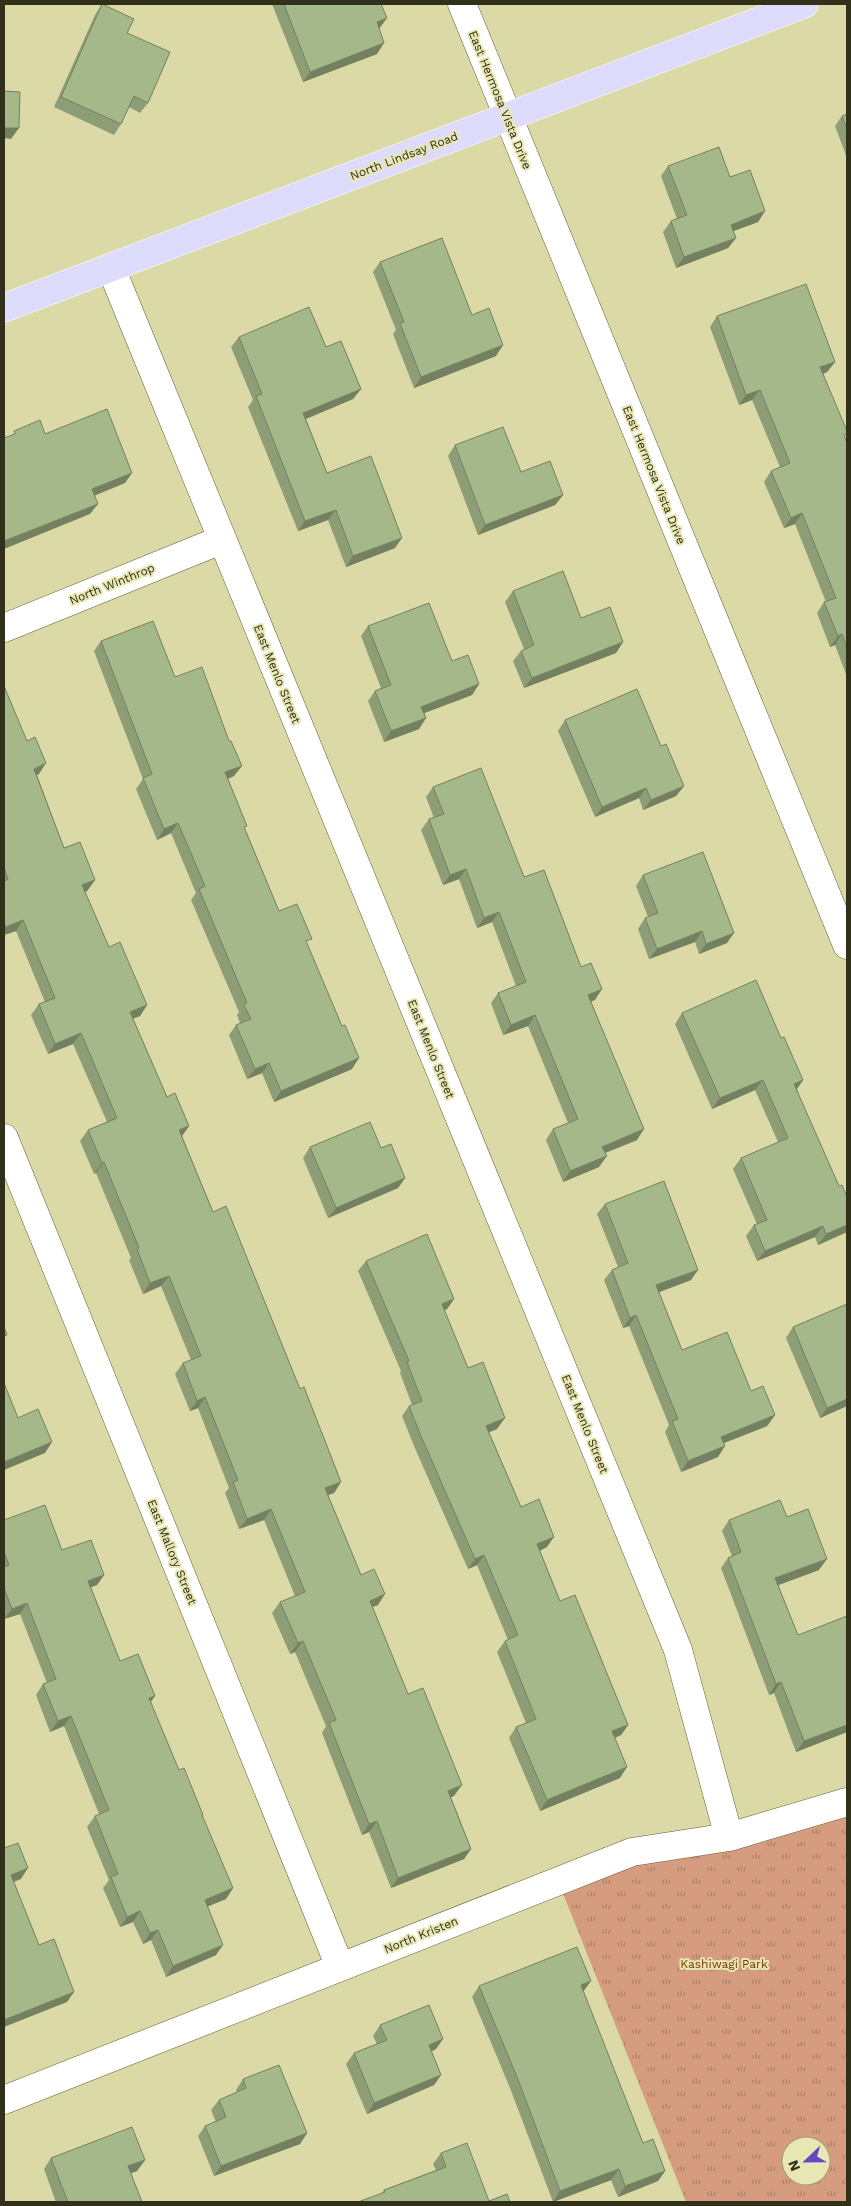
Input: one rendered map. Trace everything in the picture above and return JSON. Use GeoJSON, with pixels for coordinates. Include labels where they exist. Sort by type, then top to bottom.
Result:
{"type":"FeatureCollection","features":[{"type":"Feature","properties":{"kind":"main road","name":"North Lindsay Road"},"geometry":{"type":"LineString","coordinates":[[4,308],[804,4]]}},
{"type":"Feature","properties":{"kind":"street","name":"East Hermosa Vista Drive"},"geometry":{"type":"LineString","coordinates":[[462,4],[847,945]]}},
{"type":"Feature","properties":{"kind":"street","name":"East Menlo Street"},"geometry":{"type":"LineString","coordinates":[[111,268],[678,1650],[729,1838]]}},
{"type":"Feature","properties":{"kind":"street","name":"North Winthrop"},"geometry":{"type":"LineString","coordinates":[[4,628],[221,540]]}},
{"type":"Feature","properties":{"kind":"street","name":"East Mallory Street"},"geometry":{"type":"LineString","coordinates":[[4,1138],[340,1967]]}},
{"type":"Feature","properties":{"kind":"street","name":"North Kristen"},"geometry":{"type":"LineString","coordinates":[[4,2100],[632,1852],[729,1838],[847,1802]]}},
{"type":"Feature","properties":{"kind":"green space","name":"Kashiwagi Park"},"geometry":{"type":"Polygon","coordinates":[[[847,1802],[847,2202],[686,2202],[558,1881],[847,1802]]]}},
{"type":"Feature","properties":{"kind":"building"},"geometry":{"type":"Polygon","coordinates":[[[102,4],[134,19],[127,33],[170,52],[148,103],[134,96],[121,124],[61,97],[102,4]]]}},
{"type":"Feature","properties":{"kind":"building"},"geometry":{"type":"Polygon","coordinates":[[[284,4],[381,4],[387,18],[377,22],[384,43],[310,72],[284,4]]]}},
{"type":"Feature","properties":{"kind":"building"},"geometry":{"type":"Polygon","coordinates":[[[4,91],[20,92],[19,128],[4,128],[4,91]]]}},
{"type":"Feature","properties":{"kind":"building"},"geometry":{"type":"Polygon","coordinates":[[[847,114],[847,129],[842,116],[847,114]]]}},
{"type":"Feature","properties":{"kind":"building"},"geometry":{"type":"Polygon","coordinates":[[[719,147],[730,177],[750,170],[765,211],[731,225],[736,238],[684,257],[671,221],[687,215],[668,166],[719,147]]]}},
{"type":"Feature","properties":{"kind":"building"},"geometry":{"type":"Polygon","coordinates":[[[442,238],[472,315],[489,308],[503,345],[421,377],[400,323],[404,322],[380,262],[442,238]]]}},
{"type":"Feature","properties":{"kind":"building"},"geometry":{"type":"Polygon","coordinates":[[[806,284],[835,362],[820,367],[847,431],[847,434],[844,435],[847,443],[847,648],[842,634],[838,636],[824,602],[836,598],[802,513],[791,518],[771,471],[790,463],[760,390],[746,395],[717,316],[806,284]]]}},
{"type":"Feature","properties":{"kind":"building"},"geometry":{"type":"Polygon","coordinates":[[[309,307],[326,347],[341,341],[361,389],[303,413],[327,473],[371,456],[402,538],[353,556],[336,510],[305,521],[256,396],[262,394],[239,337],[309,307]]]}},
{"type":"Feature","properties":{"kind":"building"},"geometry":{"type":"Polygon","coordinates":[[[107,409],[132,473],[92,489],[98,504],[4,541],[4,438],[15,434],[14,431],[40,420],[45,434],[107,409]]]}},
{"type":"Feature","properties":{"kind":"building"},"geometry":{"type":"Polygon","coordinates":[[[503,427],[521,472],[550,461],[563,495],[485,525],[455,445],[503,427]]]}},
{"type":"Feature","properties":{"kind":"building"},"geometry":{"type":"Polygon","coordinates":[[[563,571],[581,618],[610,607],[623,642],[532,678],[521,651],[534,645],[513,591],[563,571]]]}},
{"type":"Feature","properties":{"kind":"building"},"geometry":{"type":"Polygon","coordinates":[[[429,603],[452,661],[468,655],[479,684],[421,707],[426,718],[391,731],[375,691],[391,685],[368,626],[429,603]]]}},
{"type":"Feature","properties":{"kind":"building"},"geometry":{"type":"Polygon","coordinates":[[[153,621],[175,677],[202,667],[229,741],[231,741],[242,766],[225,772],[247,826],[244,827],[279,911],[297,904],[312,939],[306,941],[342,1026],[345,1025],[359,1058],[281,1091],[269,1063],[255,1069],[236,1025],[251,1019],[244,1005],[247,1003],[199,889],[205,886],[178,823],[164,829],[143,778],[152,774],[101,641],[153,621]]]}},
{"type":"Feature","properties":{"kind":"building"},"geometry":{"type":"Polygon","coordinates":[[[4,686],[27,741],[35,737],[46,763],[34,769],[64,848],[80,842],[95,880],[82,885],[109,947],[120,942],[147,1005],[130,1012],[167,1097],[175,1093],[189,1126],[179,1130],[213,1212],[226,1206],[300,1389],[304,1387],[341,1482],[325,1488],[361,1575],[374,1569],[385,1594],[370,1601],[408,1694],[423,1688],[462,1785],[448,1791],[471,1849],[398,1878],[377,1821],[369,1824],[329,1723],[336,1720],[303,1641],[298,1643],[280,1602],[305,1592],[271,1509],[247,1519],[233,1482],[238,1480],[205,1397],[197,1401],[183,1363],[201,1356],[169,1276],[150,1283],[137,1249],[139,1248],[104,1162],[102,1163],[88,1130],[117,1118],[81,1033],[55,1044],[39,1004],[55,998],[23,920],[6,927],[4,922],[4,881],[8,879],[4,868],[4,686]]]}},
{"type":"Feature","properties":{"kind":"building"},"geometry":{"type":"Polygon","coordinates":[[[637,689],[661,746],[666,744],[684,786],[651,800],[646,788],[602,807],[565,720],[637,689]]]}},
{"type":"Feature","properties":{"kind":"building"},"geometry":{"type":"Polygon","coordinates":[[[481,768],[524,877],[544,870],[581,967],[591,963],[602,989],[588,995],[644,1129],[602,1147],[607,1156],[570,1171],[553,1129],[578,1119],[535,1015],[511,1025],[498,993],[526,982],[499,912],[484,918],[466,869],[450,875],[429,819],[444,814],[433,787],[481,768]]]}},
{"type":"Feature","properties":{"kind":"building"},"geometry":{"type":"Polygon","coordinates":[[[703,852],[734,933],[706,944],[702,931],[657,949],[645,918],[658,913],[643,875],[703,852]]]}},
{"type":"Feature","properties":{"kind":"building"},"geometry":{"type":"Polygon","coordinates":[[[756,980],[781,1038],[784,1037],[803,1080],[794,1084],[839,1186],[842,1185],[847,1197],[847,1225],[826,1234],[823,1226],[765,1251],[754,1225],[767,1220],[741,1158],[788,1138],[763,1080],[720,1098],[682,1013],[756,980]]]}},
{"type":"Feature","properties":{"kind":"building"},"geometry":{"type":"Polygon","coordinates":[[[370,1122],[381,1148],[391,1144],[405,1178],[336,1208],[310,1147],[370,1122]]]}},
{"type":"Feature","properties":{"kind":"building"},"geometry":{"type":"Polygon","coordinates":[[[664,1181],[698,1270],[656,1285],[682,1350],[727,1332],[751,1391],[763,1386],[775,1415],[721,1437],[725,1446],[688,1461],[672,1421],[678,1419],[636,1315],[630,1318],[612,1270],[628,1263],[605,1204],[664,1181]]]}},
{"type":"Feature","properties":{"kind":"building"},"geometry":{"type":"Polygon","coordinates":[[[427,1234],[454,1299],[442,1304],[468,1368],[483,1362],[505,1418],[486,1426],[521,1507],[539,1499],[554,1537],[537,1544],[560,1601],[575,1595],[628,1725],[612,1731],[627,1767],[547,1800],[516,1727],[536,1719],[505,1641],[518,1635],[484,1555],[475,1559],[421,1436],[409,1406],[422,1401],[407,1362],[409,1361],[366,1261],[427,1234]]]}},
{"type":"Feature","properties":{"kind":"building"},"geometry":{"type":"Polygon","coordinates":[[[847,1304],[847,1399],[827,1408],[793,1327],[847,1304]]]}},
{"type":"Feature","properties":{"kind":"building"},"geometry":{"type":"Polygon","coordinates":[[[4,1383],[18,1418],[38,1409],[52,1442],[4,1462],[4,1383]]]}},
{"type":"Feature","properties":{"kind":"building"},"geometry":{"type":"Polygon","coordinates":[[[780,1500],[787,1517],[808,1509],[827,1559],[775,1578],[798,1635],[847,1616],[847,1725],[804,1741],[781,1682],[776,1684],[728,1558],[741,1552],[729,1520],[780,1500]]]}},
{"type":"Feature","properties":{"kind":"building"},"geometry":{"type":"Polygon","coordinates":[[[45,1505],[62,1550],[91,1540],[104,1575],[88,1581],[120,1661],[138,1654],[155,1696],[149,1698],[179,1770],[184,1768],[233,1888],[205,1900],[223,1945],[173,1966],[158,1930],[150,1933],[140,1911],[127,1917],[111,1877],[118,1874],[95,1816],[109,1810],[71,1716],[58,1721],[43,1684],[56,1679],[27,1603],[12,1609],[4,1588],[4,1567],[9,1565],[4,1552],[4,1520],[45,1505]]]}},
{"type":"Feature","properties":{"kind":"building"},"geometry":{"type":"Polygon","coordinates":[[[18,1843],[28,1868],[11,1875],[39,1945],[54,1939],[74,1992],[4,2020],[4,1848],[18,1843]]]}},
{"type":"Feature","properties":{"kind":"building"},"geometry":{"type":"Polygon","coordinates":[[[577,1947],[591,1981],[581,1985],[643,2143],[653,2139],[665,2171],[625,2186],[619,2169],[560,2191],[517,2077],[479,1986],[577,1947]]]}},
{"type":"Feature","properties":{"kind":"building"},"geometry":{"type":"Polygon","coordinates":[[[429,2005],[443,2039],[429,2045],[441,2075],[374,2103],[354,2053],[387,2040],[380,2025],[429,2005]]]}},
{"type":"Feature","properties":{"kind":"building"},"geometry":{"type":"Polygon","coordinates":[[[279,2065],[307,2133],[221,2166],[205,2126],[226,2117],[219,2100],[246,2088],[243,2079],[279,2065]]]}},
{"type":"Feature","properties":{"kind":"building"},"geometry":{"type":"Polygon","coordinates":[[[132,2127],[145,2160],[128,2166],[142,2202],[68,2202],[51,2158],[132,2127]]]}},
{"type":"Feature","properties":{"kind":"building"},"geometry":{"type":"Polygon","coordinates":[[[467,2143],[489,2201],[507,2194],[510,2202],[358,2202],[385,2192],[384,2190],[446,2167],[441,2153],[467,2143]]]}}]}
